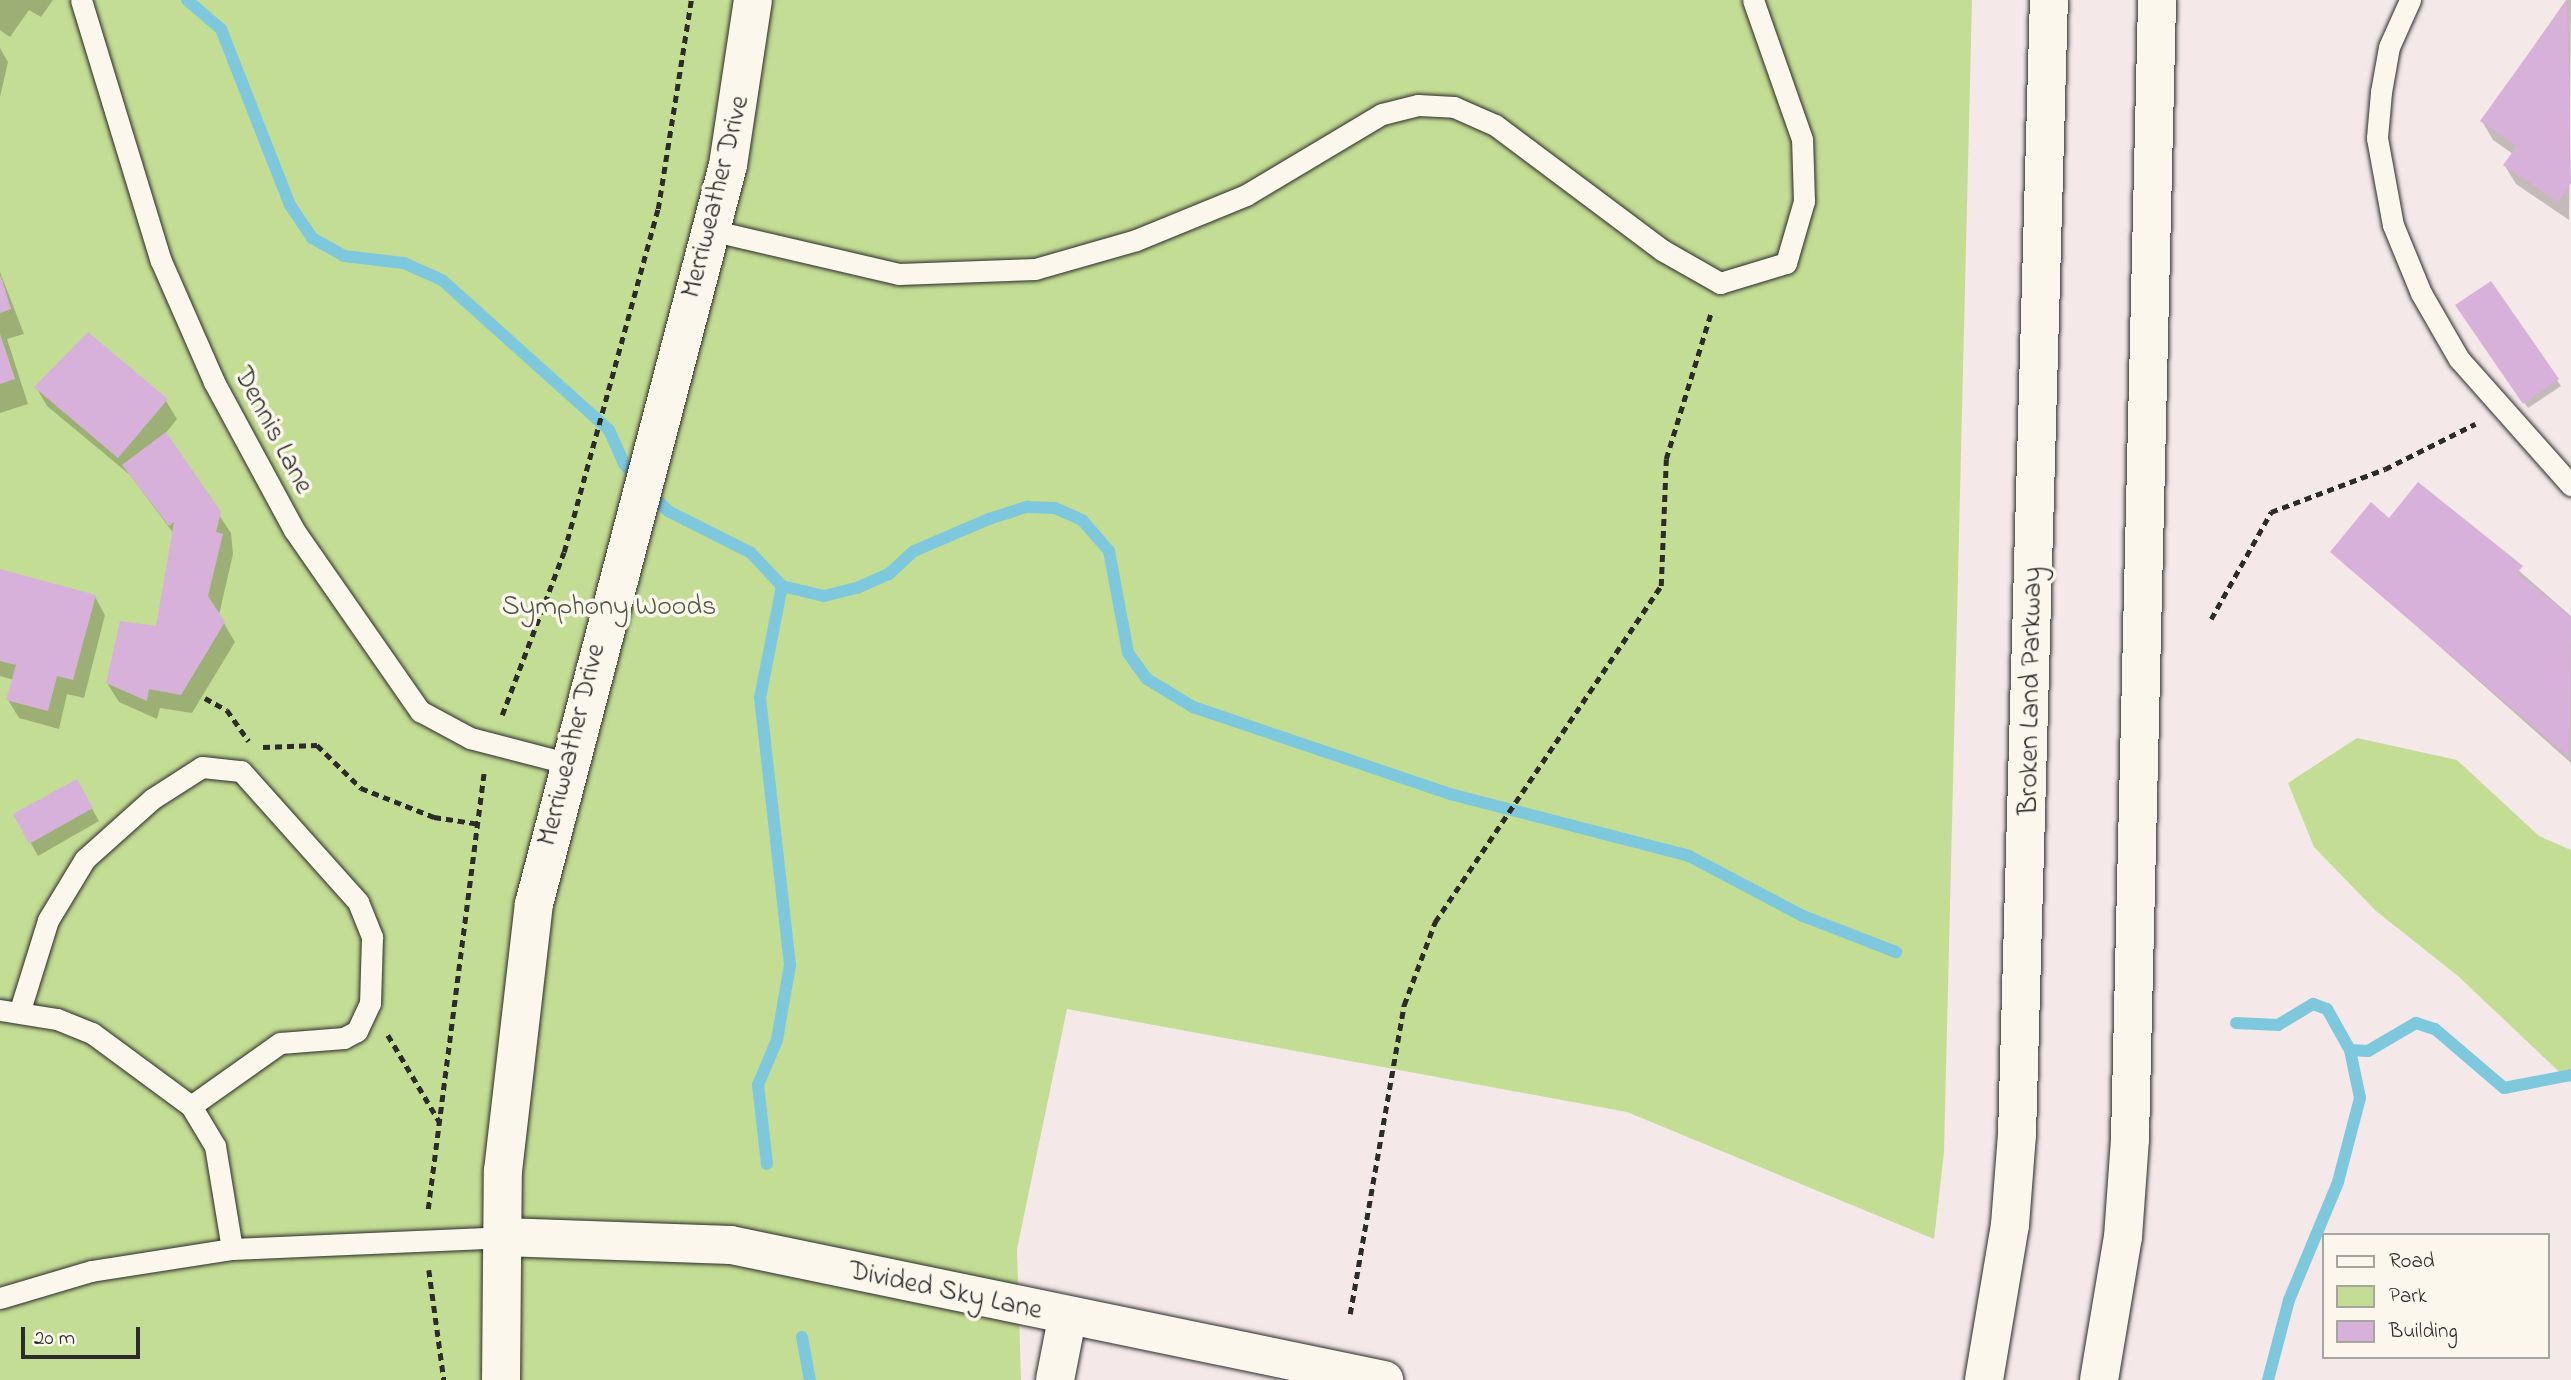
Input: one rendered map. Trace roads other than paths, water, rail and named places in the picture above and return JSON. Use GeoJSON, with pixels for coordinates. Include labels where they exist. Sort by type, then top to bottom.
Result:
{"type":"FeatureCollection","features":[{"type":"Feature","properties":{"kind":"main road","name":"Merriweather Drive"},"geometry":{"type":"LineString","coordinates":[[501,1380],[503,1237],[521,979],[566,763],[710,230],[748,66],[753,0]]}},
{"type":"Feature","properties":{"kind":"main road","name":"Broken Land Parkway"},"geometry":{"type":"LineString","coordinates":[[1984,1380],[2010,1225],[2017,1135],[2049,0]]}},
{"type":"Feature","properties":{"kind":"main road"},"geometry":{"type":"LineString","coordinates":[[2099,1380],[2123,1237],[2130,1139],[2157,0]]}},
{"type":"Feature","properties":{"kind":"main road","name":"Divided Sky Lane"},"geometry":{"type":"LineString","coordinates":[[503,1237],[731,1245],[1067,1319],[1384,1380]]}},
{"type":"Feature","properties":{"kind":"main road"},"geometry":{"type":"LineString","coordinates":[[1055,1380],[1067,1319]]}},
{"type":"Feature","properties":{"kind":"lane","name":"Dennis Lane"},"geometry":{"type":"LineString","coordinates":[[81,0],[161,261],[214,382],[294,530],[420,711],[470,738],[566,763]]}},
{"type":"Feature","properties":{"kind":"lane"},"geometry":{"type":"LineString","coordinates":[[710,230],[899,274],[1035,269],[1136,240],[1246,195],[1382,114],[1418,105],[1454,107],[1495,125],[1662,250],[1720,283],[1786,263],[1804,201],[1802,139],[1753,0]]}},
{"type":"Feature","properties":{"kind":"lane"},"geometry":{"type":"LineString","coordinates":[[2410,0],[2389,47],[2381,92],[2383,183],[2421,293],[2459,359],[2498,407],[2571,485]]}},
{"type":"Feature","properties":{"kind":"lane"},"geometry":{"type":"LineString","coordinates":[[191,1106],[256,1054],[301,1038],[344,1038],[367,1016],[372,937],[358,902],[256,784],[215,764],[152,799],[85,859],[48,920],[10,1010],[92,1033],[191,1106],[215,1146],[232,1249]]}},
{"type":"Feature","properties":{"kind":"lane"},"geometry":{"type":"LineString","coordinates":[[0,1298],[91,1271],[232,1249],[503,1237]]}},
{"type":"Feature","properties":{"kind":"waterway"},"geometry":{"type":"LineString","coordinates":[[187,0],[221,29],[290,205],[312,238],[344,256],[404,263],[442,280],[609,430],[624,464],[668,511],[751,553],[782,586],[824,596],[857,588],[889,574],[914,551],[989,519],[1027,507],[1055,508],[1082,520],[1109,551],[1128,653],[1147,679],[1193,707],[1450,794],[1689,856],[1803,916],[1896,952]]}},
{"type":"Feature","properties":{"kind":"waterway"},"geometry":{"type":"LineString","coordinates":[[767,1164],[758,1085],[777,1040],[790,965],[760,698],[782,586]]}},
{"type":"Feature","properties":{"kind":"waterway"},"geometry":{"type":"LineString","coordinates":[[2236,1023],[2278,1025],[2313,1004],[2327,1009],[2350,1050],[2368,1051],[2416,1023],[2435,1029],[2504,1088],[2571,1075]]}},
{"type":"Feature","properties":{"kind":"waterway"},"geometry":{"type":"LineString","coordinates":[[2268,1380],[2289,1300],[2338,1182],[2360,1098],[2350,1050]]}},
{"type":"Feature","properties":{"kind":"waterway"},"geometry":{"type":"LineString","coordinates":[[802,1337],[810,1380]]}},
{"type":"Feature","properties":{"kind":"park label","name":"Symphony Woods"},"geometry":{"type":"Point","coordinates":[609,608]}}]}
